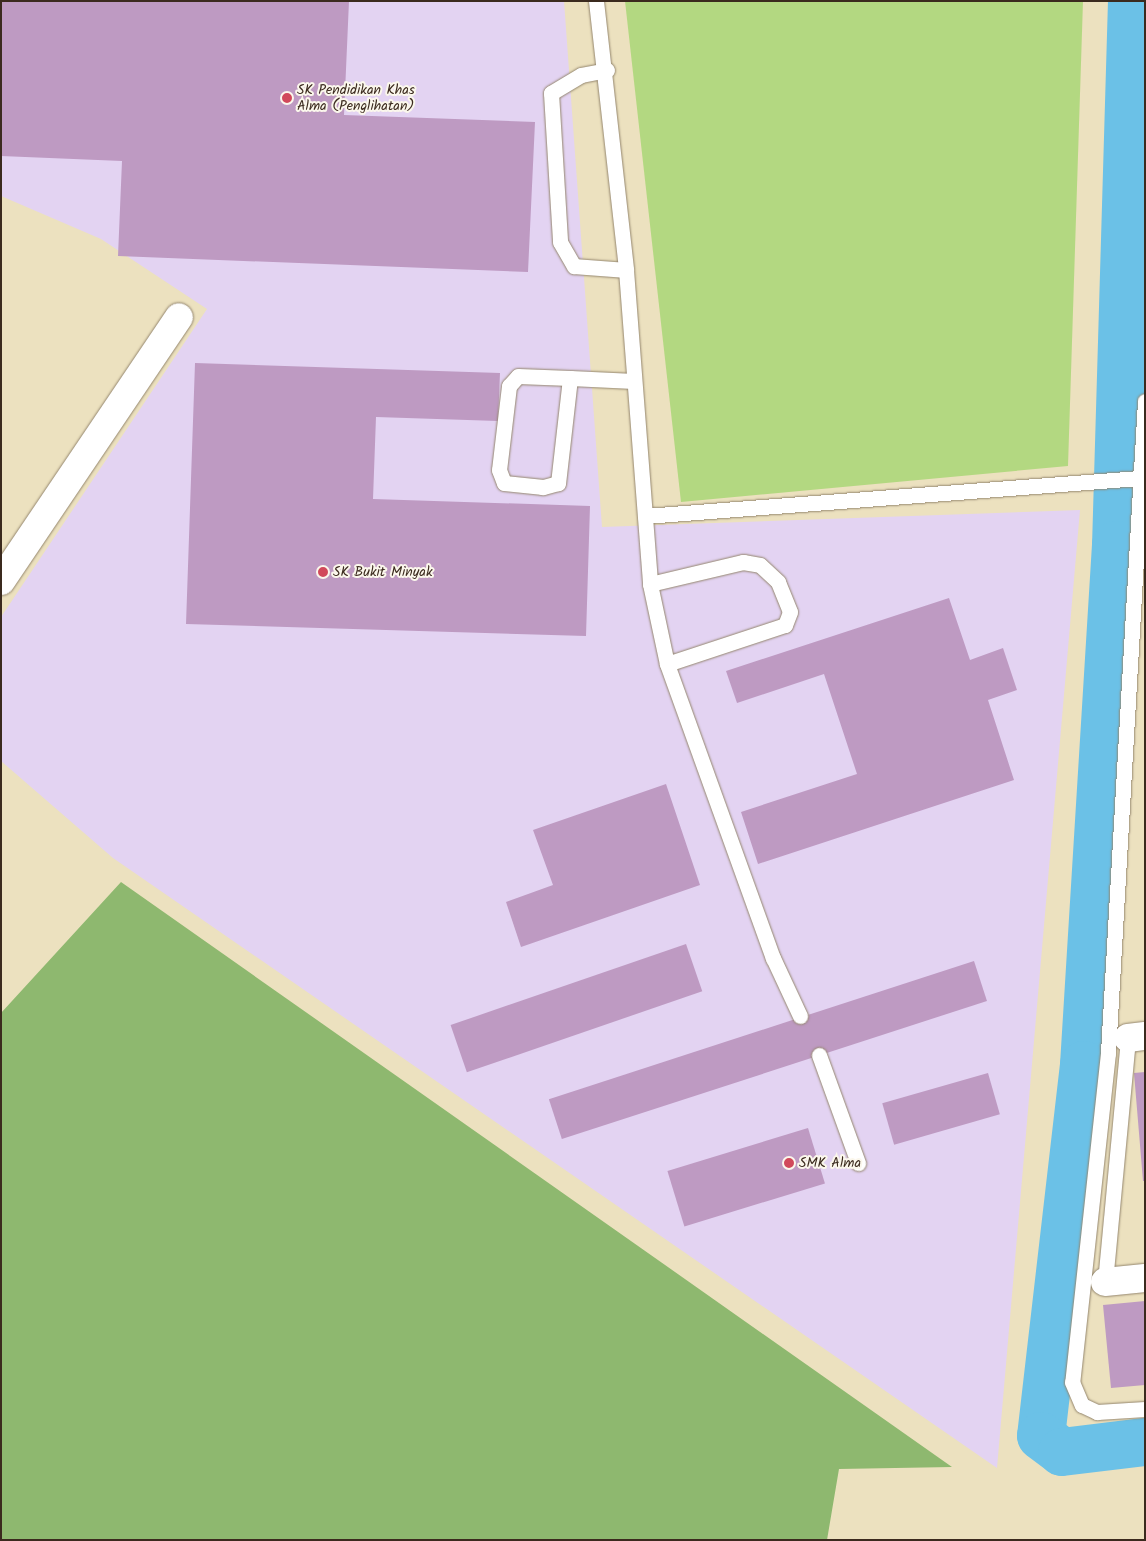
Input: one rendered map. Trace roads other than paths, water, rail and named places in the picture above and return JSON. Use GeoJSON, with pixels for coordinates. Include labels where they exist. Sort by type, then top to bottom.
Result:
{"type":"FeatureCollection","features":[{"type":"Feature","properties":{"kind":"street"},"geometry":{"type":"LineString","coordinates":[[1,581],[178,316]]}},
{"type":"Feature","properties":{"kind":"street"},"geometry":{"type":"LineString","coordinates":[[1105,1282],[1145,1278]]}},
{"type":"Feature","properties":{"kind":"lane"},"geometry":{"type":"LineString","coordinates":[[596,1],[607,70],[626,270],[650,584],[667,664],[773,958],[800,1016]]}},
{"type":"Feature","properties":{"kind":"lane"},"geometry":{"type":"LineString","coordinates":[[607,70],[581,75],[551,93],[560,242],[574,266],[626,270]]}},
{"type":"Feature","properties":{"kind":"lane"},"geometry":{"type":"LineString","coordinates":[[570,378],[558,483],[543,487],[504,483],[499,470],[508,386],[518,376],[570,378],[634,381]]}},
{"type":"Feature","properties":{"kind":"lane"},"geometry":{"type":"LineString","coordinates":[[1145,401],[1135,478],[1108,1053],[1072,1382],[1082,1405],[1097,1412],[1145,1409]]}},
{"type":"Feature","properties":{"kind":"lane"},"geometry":{"type":"LineString","coordinates":[[645,516],[1135,478]]}},
{"type":"Feature","properties":{"kind":"lane"},"geometry":{"type":"LineString","coordinates":[[650,584],[743,562],[760,565],[778,582],[790,612],[785,624],[667,664]]}},
{"type":"Feature","properties":{"kind":"lane"},"geometry":{"type":"LineString","coordinates":[[1105,1282],[1136,1037]]}},
{"type":"Feature","properties":{"kind":"lane"},"geometry":{"type":"LineString","coordinates":[[819,1055],[858,1163]]}},
{"type":"Feature","properties":{"kind":"waterway"},"geometry":{"type":"LineString","coordinates":[[1132,1],[1116,545],[1084,1065],[1041,1436],[1062,1452],[1145,1442]]}},
{"type":"Feature","properties":{"kind":"place","name":"SK Pendidikan Khas Alma (Penglihatan)"},"geometry":{"type":"Point","coordinates":[287,98]}},
{"type":"Feature","properties":{"kind":"place","name":"SK Bukit Minyak"},"geometry":{"type":"Point","coordinates":[323,572]}},
{"type":"Feature","properties":{"kind":"place","name":"SMK Alma"},"geometry":{"type":"Point","coordinates":[789,1163]}}]}
